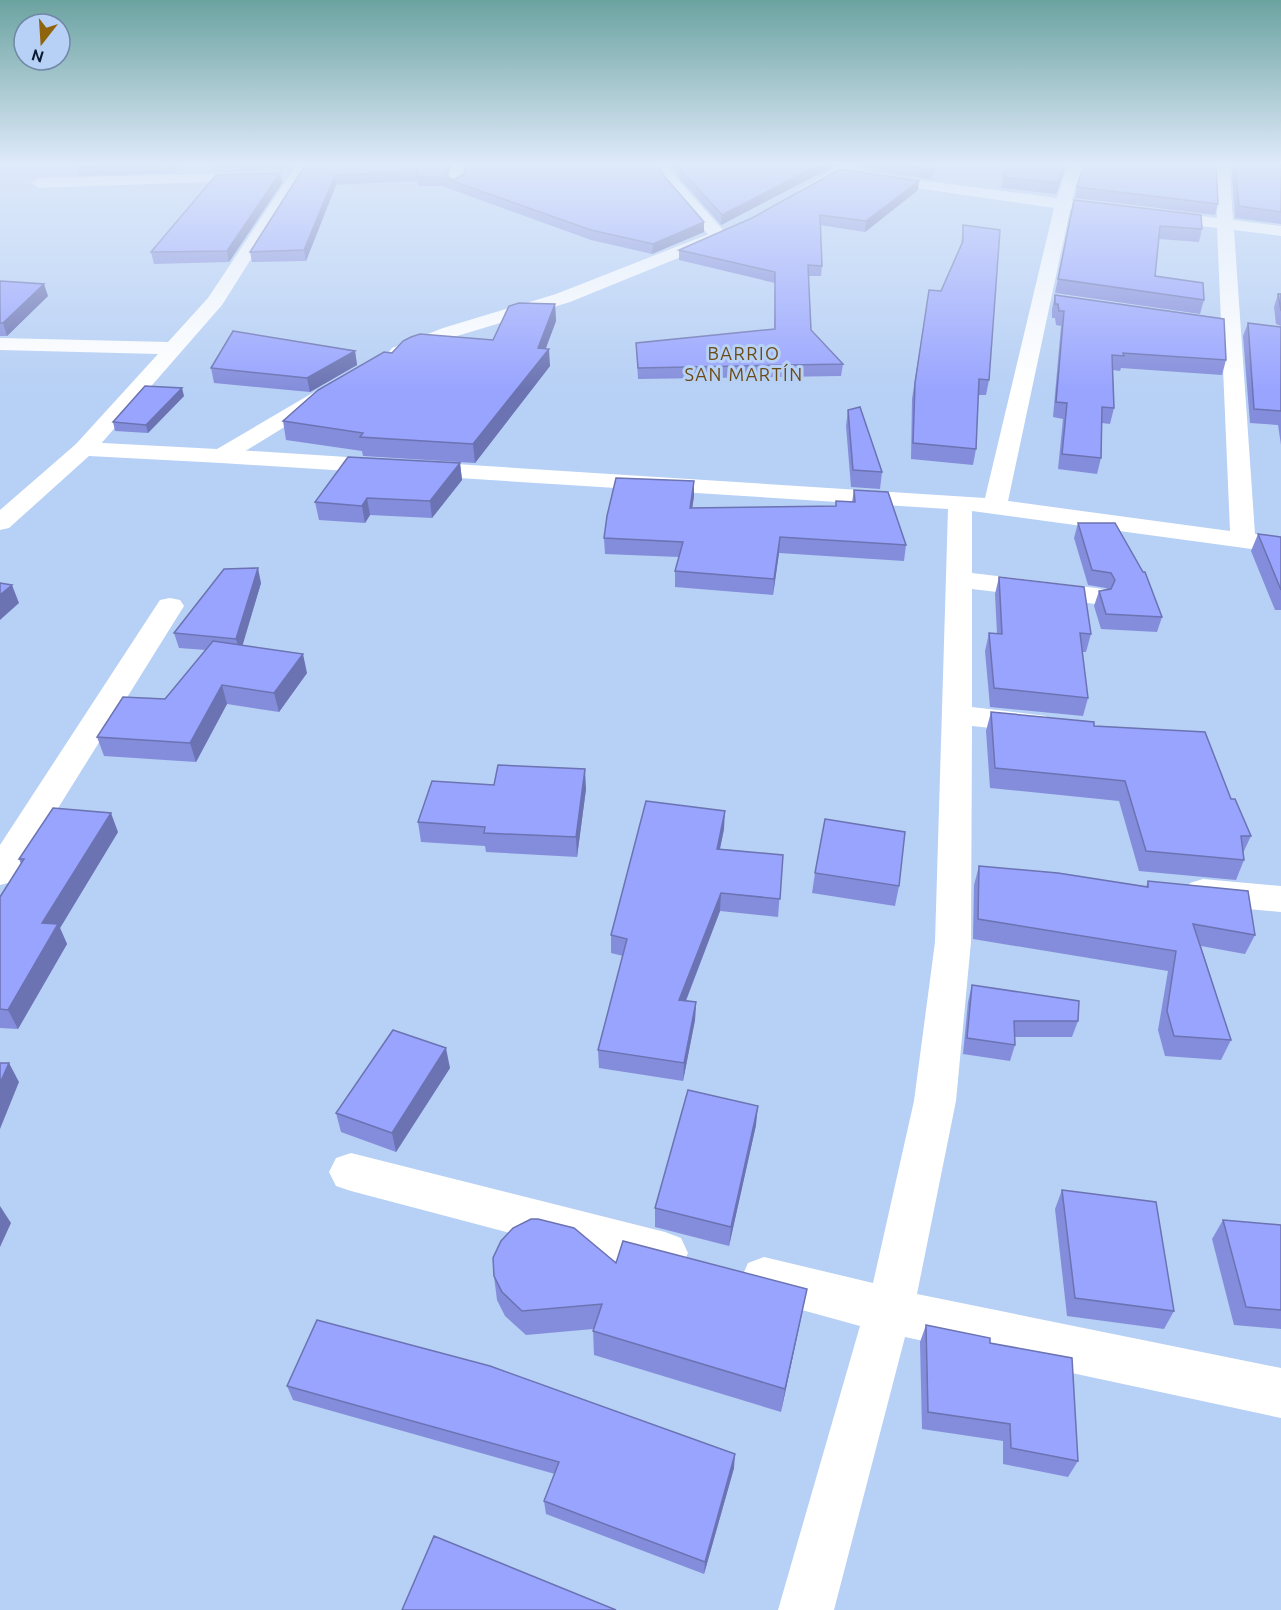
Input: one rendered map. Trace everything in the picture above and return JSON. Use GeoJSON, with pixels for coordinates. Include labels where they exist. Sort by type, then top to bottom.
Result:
{"type":"FeatureCollection","features":[{"type":"Feature","properties":{"kind":"street"},"geometry":{"type":"LineString","coordinates":[[0,523],[10,506],[84,449],[215,301],[255,239]]}},
{"type":"Feature","properties":{"kind":"street"},"geometry":{"type":"LineString","coordinates":[[385,359],[405,348],[450,332],[563,298],[708,239]]}},
{"type":"Feature","properties":{"kind":"street"},"geometry":{"type":"LineString","coordinates":[[806,1610],[889,1311],[935,1101],[953,942],[971,870],[956,715],[958,579],[977,505],[1042,299],[1055,239]]}},
{"type":"Feature","properties":{"kind":"street"},"geometry":{"type":"LineString","coordinates":[[1227,239],[1241,328],[1243,540]]}},
{"type":"Feature","properties":{"kind":"street"},"geometry":{"type":"LineString","coordinates":[[1042,299],[1065,302]]}},
{"type":"Feature","properties":{"kind":"street"},"geometry":{"type":"LineString","coordinates":[[1208,323],[1241,328]]}},
{"type":"Feature","properties":{"kind":"street"},"geometry":{"type":"LineString","coordinates":[[0,344],[173,348]]}},
{"type":"Feature","properties":{"kind":"street"},"geometry":{"type":"LineString","coordinates":[[221,456],[344,383]]}},
{"type":"Feature","properties":{"kind":"street"},"geometry":{"type":"LineString","coordinates":[[84,449],[977,505],[1281,545]]}},
{"type":"Feature","properties":{"kind":"street"},"geometry":{"type":"LineString","coordinates":[[958,579],[1096,596]]}},
{"type":"Feature","properties":{"kind":"street"},"geometry":{"type":"LineString","coordinates":[[1,870],[170,606]]}},
{"type":"Feature","properties":{"kind":"street"},"geometry":{"type":"LineString","coordinates":[[956,715],[1063,726]]}},
{"type":"Feature","properties":{"kind":"street"},"geometry":{"type":"LineString","coordinates":[[1176,890],[1281,900]]}},
{"type":"Feature","properties":{"kind":"street"},"geometry":{"type":"LineString","coordinates":[[351,1173],[889,1311],[1281,1393]]}},
{"type":"Feature","properties":{"kind":"building"},"geometry":{"type":"Polygon","coordinates":[[[162,239],[235,239],[227,251],[151,252],[162,239]]]}},
{"type":"Feature","properties":{"kind":"building"},"geometry":{"type":"Polygon","coordinates":[[[258,239],[308,239],[304,250],[250,252],[258,239]]]}},
{"type":"Feature","properties":{"kind":"building"},"geometry":{"type":"Polygon","coordinates":[[[631,239],[664,239],[653,244],[631,239]]]}},
{"type":"Feature","properties":{"kind":"building"},"geometry":{"type":"Polygon","coordinates":[[[704,239],[821,239],[822,266],[808,265],[811,330],[843,364],[638,368],[636,343],[775,329],[775,272],[679,250],[704,239]]]}},
{"type":"Feature","properties":{"kind":"building"},"geometry":{"type":"Polygon","coordinates":[[[963,239],[999,239],[989,380],[979,379],[976,449],[913,443],[915,383],[929,290],[941,291],[963,239]]]}},
{"type":"Feature","properties":{"kind":"building"},"geometry":{"type":"Polygon","coordinates":[[[1066,239],[1159,239],[1155,276],[1203,283],[1204,300],[1058,279],[1066,239]]]}},
{"type":"Feature","properties":{"kind":"building"},"geometry":{"type":"Polygon","coordinates":[[[0,281],[44,284],[3,323],[0,323],[0,281]]]}},
{"type":"Feature","properties":{"kind":"building"},"geometry":{"type":"Polygon","coordinates":[[[1278,294],[1281,294],[1281,311],[1278,294]]]}},
{"type":"Feature","properties":{"kind":"building"},"geometry":{"type":"Polygon","coordinates":[[[1055,295],[1224,319],[1226,360],[1123,353],[1124,356],[1112,355],[1114,408],[1102,407],[1101,458],[1062,454],[1067,403],[1056,402],[1064,311],[1059,311],[1058,304],[1055,304],[1055,295]]]}},
{"type":"Feature","properties":{"kind":"building"},"geometry":{"type":"Polygon","coordinates":[[[519,303],[555,304],[538,348],[549,349],[473,444],[360,437],[363,433],[283,421],[318,390],[384,352],[392,353],[403,341],[411,337],[420,334],[493,340],[509,306],[519,303]]]}},
{"type":"Feature","properties":{"kind":"building"},"geometry":{"type":"Polygon","coordinates":[[[1248,323],[1281,327],[1281,411],[1254,409],[1248,323]]]}},
{"type":"Feature","properties":{"kind":"building"},"geometry":{"type":"Polygon","coordinates":[[[233,331],[355,351],[307,378],[211,368],[233,331]]]}},
{"type":"Feature","properties":{"kind":"building"},"geometry":{"type":"Polygon","coordinates":[[[145,386],[182,388],[146,425],[113,422],[145,386]]]}},
{"type":"Feature","properties":{"kind":"building"},"geometry":{"type":"Polygon","coordinates":[[[860,407],[882,472],[853,470],[848,410],[860,407]]]}},
{"type":"Feature","properties":{"kind":"building"},"geometry":{"type":"Polygon","coordinates":[[[348,457],[460,463],[430,501],[367,498],[362,506],[315,502],[348,457]]]}},
{"type":"Feature","properties":{"kind":"building"},"geometry":{"type":"Polygon","coordinates":[[[616,478],[694,481],[690,508],[836,506],[836,501],[855,502],[854,490],[888,492],[906,545],[780,537],[774,579],[675,571],[683,542],[604,538],[616,478]]]}},
{"type":"Feature","properties":{"kind":"building"},"geometry":{"type":"Polygon","coordinates":[[[1078,523],[1115,523],[1145,572],[1162,617],[1106,614],[1099,591],[1111,589],[1115,580],[1111,573],[1092,570],[1078,523]]]}},
{"type":"Feature","properties":{"kind":"building"},"geometry":{"type":"Polygon","coordinates":[[[1258,534],[1281,537],[1281,590],[1258,534]]]}},
{"type":"Feature","properties":{"kind":"building"},"geometry":{"type":"Polygon","coordinates":[[[258,568],[236,639],[174,633],[224,569],[258,568]]]}},
{"type":"Feature","properties":{"kind":"building"},"geometry":{"type":"Polygon","coordinates":[[[999,577],[1084,587],[1091,634],[1080,633],[1088,698],[994,688],[989,633],[1002,634],[999,577]]]}},
{"type":"Feature","properties":{"kind":"building"},"geometry":{"type":"Polygon","coordinates":[[[0,583],[12,585],[0,595],[0,583]]]}},
{"type":"Feature","properties":{"kind":"building"},"geometry":{"type":"Polygon","coordinates":[[[213,641],[303,654],[274,693],[222,685],[190,743],[97,737],[123,697],[165,699],[213,641]]]}},
{"type":"Feature","properties":{"kind":"building"},"geometry":{"type":"Polygon","coordinates":[[[991,712],[1094,722],[1094,726],[1205,732],[1231,799],[1235,799],[1251,836],[1241,836],[1244,860],[1146,851],[1125,781],[995,768],[991,712]]]}},
{"type":"Feature","properties":{"kind":"building"},"geometry":{"type":"Polygon","coordinates":[[[498,765],[585,769],[576,837],[484,833],[485,827],[418,822],[432,781],[494,785],[498,765]]]}},
{"type":"Feature","properties":{"kind":"building"},"geometry":{"type":"Polygon","coordinates":[[[646,801],[725,811],[717,849],[783,855],[780,899],[721,893],[679,1000],[696,1002],[684,1063],[598,1050],[627,939],[611,935],[646,801]]]}},
{"type":"Feature","properties":{"kind":"building"},"geometry":{"type":"Polygon","coordinates":[[[53,808],[111,813],[42,923],[58,924],[8,1010],[0,1009],[0,897],[24,859],[19,859],[53,808]]]}},
{"type":"Feature","properties":{"kind":"building"},"geometry":{"type":"Polygon","coordinates":[[[825,819],[905,832],[899,886],[815,873],[825,819]]]}},
{"type":"Feature","properties":{"kind":"building"},"geometry":{"type":"Polygon","coordinates":[[[979,866],[1058,873],[1148,887],[1148,881],[1248,891],[1255,935],[1193,924],[1231,1040],[1174,1036],[1167,1011],[1176,951],[978,919],[979,866]]]}},
{"type":"Feature","properties":{"kind":"building"},"geometry":{"type":"Polygon","coordinates":[[[972,985],[1079,1001],[1078,1021],[1014,1021],[1015,1045],[967,1038],[972,985]]]}},
{"type":"Feature","properties":{"kind":"building"},"geometry":{"type":"Polygon","coordinates":[[[393,1030],[446,1048],[392,1133],[336,1113],[393,1030]]]}},
{"type":"Feature","properties":{"kind":"building"},"geometry":{"type":"Polygon","coordinates":[[[0,1063],[9,1063],[0,1083],[0,1063]]]}},
{"type":"Feature","properties":{"kind":"building"},"geometry":{"type":"Polygon","coordinates":[[[688,1090],[758,1106],[731,1227],[655,1208],[688,1090]]]}},
{"type":"Feature","properties":{"kind":"building"},"geometry":{"type":"Polygon","coordinates":[[[1062,1190],[1156,1202],[1174,1311],[1075,1298],[1062,1190]]]}},
{"type":"Feature","properties":{"kind":"building"},"geometry":{"type":"Polygon","coordinates":[[[531,1219],[574,1228],[616,1263],[623,1241],[807,1289],[785,1389],[593,1331],[602,1304],[522,1311],[502,1292],[494,1276],[493,1258],[501,1241],[513,1228],[531,1219]]]}},
{"type":"Feature","properties":{"kind":"building"},"geometry":{"type":"Polygon","coordinates":[[[1223,1220],[1281,1225],[1281,1310],[1246,1307],[1223,1220]]]}},
{"type":"Feature","properties":{"kind":"building"},"geometry":{"type":"Polygon","coordinates":[[[317,1320],[490,1366],[735,1454],[705,1562],[544,1501],[559,1462],[287,1386],[317,1320]]]}},
{"type":"Feature","properties":{"kind":"building"},"geometry":{"type":"Polygon","coordinates":[[[926,1325],[990,1338],[990,1343],[1072,1358],[1078,1461],[1011,1448],[1010,1424],[928,1412],[926,1325]]]}},
{"type":"Feature","properties":{"kind":"building"},"geometry":{"type":"Polygon","coordinates":[[[434,1536],[616,1610],[402,1610],[434,1536]]]}},
{"type":"Feature","properties":{"kind":"district","name":"BARRIO SAN MARTÍN"},"geometry":{"type":"Point","coordinates":[744,364]}}]}
